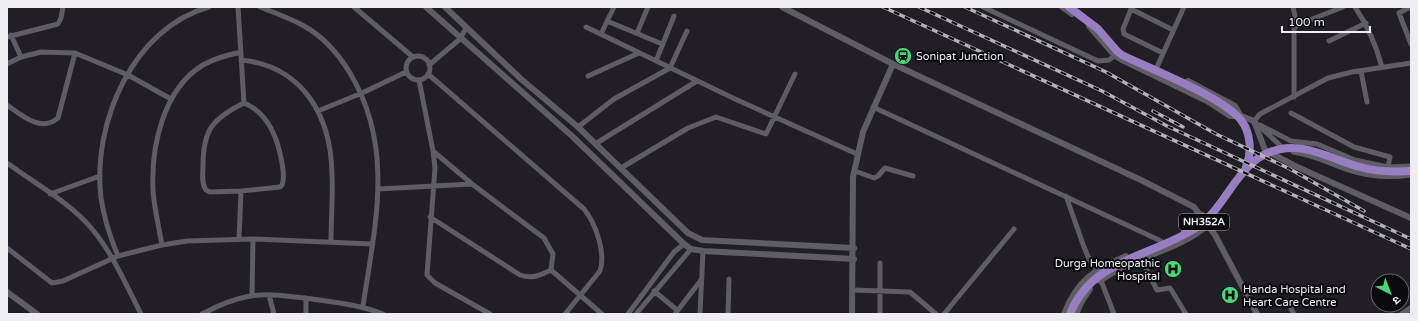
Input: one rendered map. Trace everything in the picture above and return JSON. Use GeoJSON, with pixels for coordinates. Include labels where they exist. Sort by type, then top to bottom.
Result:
{"type":"FeatureCollection","features":[{"type":"Feature","properties":{"kind":"highway"},"geometry":{"type":"LineString","coordinates":[[1069,7],[1098,30],[1122,55],[1209,97],[1240,119],[1248,134],[1250,146],[1249,158],[1242,173]]}},
{"type":"Feature","properties":{"kind":"highway","name":"NH352A"},"geometry":{"type":"LineString","coordinates":[[1070,314],[1082,292],[1096,277],[1117,264],[1168,242],[1201,224],[1212,213],[1242,173],[1264,154],[1289,148],[1310,150],[1360,167],[1380,171],[1411,171]]}},
{"type":"Feature","properties":{"kind":"street"},"geometry":{"type":"LineString","coordinates":[[21,57],[9,36],[58,24],[62,18],[63,7]]}},
{"type":"Feature","properties":{"kind":"street"},"geometry":{"type":"LineString","coordinates":[[141,314],[115,257],[101,197],[100,176],[105,132],[116,97],[145,48],[170,25],[194,11],[209,7]]}},
{"type":"Feature","properties":{"kind":"street"},"geometry":{"type":"LineString","coordinates":[[238,7],[244,103]]}},
{"type":"Feature","properties":{"kind":"street"},"geometry":{"type":"LineString","coordinates":[[260,7],[305,26],[323,40],[339,55],[362,93],[376,140],[378,162],[378,188],[363,306]]}},
{"type":"Feature","properties":{"kind":"street"},"geometry":{"type":"LineString","coordinates":[[354,7],[413,57],[422,58],[429,65],[430,72],[419,80],[412,78],[406,72],[406,65],[413,57]]}},
{"type":"Feature","properties":{"kind":"street"},"geometry":{"type":"LineString","coordinates":[[426,7],[460,39],[572,136],[691,249],[703,251],[854,259]]}},
{"type":"Feature","properties":{"kind":"street"},"geometry":{"type":"LineString","coordinates":[[445,7],[521,79],[578,128],[688,233],[697,238],[730,242],[854,248]]}},
{"type":"Feature","properties":{"kind":"street"},"geometry":{"type":"LineString","coordinates":[[601,34],[614,7]]}},
{"type":"Feature","properties":{"kind":"street"},"geometry":{"type":"LineString","coordinates":[[637,33],[648,7]]}},
{"type":"Feature","properties":{"kind":"street"},"geometry":{"type":"LineString","coordinates":[[782,7],[893,64],[1144,181],[1194,207],[1202,215],[1219,242],[1256,314]]}},
{"type":"Feature","properties":{"kind":"street"},"geometry":{"type":"LineString","coordinates":[[983,7],[1098,61],[1109,60],[1121,50]]}},
{"type":"Feature","properties":{"kind":"street"},"geometry":{"type":"LineString","coordinates":[[1062,7],[1094,31],[1114,56],[1207,101],[1230,116],[1241,116],[1254,121],[1291,141],[1317,144],[1355,160],[1388,167],[1411,166]]}},
{"type":"Feature","properties":{"kind":"street"},"geometry":{"type":"LineString","coordinates":[[1074,7],[1099,25],[1121,50],[1220,97],[1235,106],[1241,116]]}},
{"type":"Feature","properties":{"kind":"street"},"geometry":{"type":"LineString","coordinates":[[1157,67],[1184,7]]}},
{"type":"Feature","properties":{"kind":"street"},"geometry":{"type":"LineString","coordinates":[[1293,7],[1297,25],[1294,32],[1294,97]]}},
{"type":"Feature","properties":{"kind":"street"},"geometry":{"type":"LineString","coordinates":[[1297,25],[1343,7]]}},
{"type":"Feature","properties":{"kind":"street"},"geometry":{"type":"LineString","coordinates":[[1355,7],[1366,23],[1375,44],[1382,67]]}},
{"type":"Feature","properties":{"kind":"street"},"geometry":{"type":"LineString","coordinates":[[1410,7],[1399,13],[1411,44]]}},
{"type":"Feature","properties":{"kind":"street"},"geometry":{"type":"LineString","coordinates":[[1162,53],[1124,34],[1123,29],[1131,8],[1173,30]]}},
{"type":"Feature","properties":{"kind":"street"},"geometry":{"type":"LineString","coordinates":[[656,61],[674,16]]}},
{"type":"Feature","properties":{"kind":"street"},"geometry":{"type":"LineString","coordinates":[[607,21],[662,44]]}},
{"type":"Feature","properties":{"kind":"street"},"geometry":{"type":"LineString","coordinates":[[1328,41],[1366,23]]}},
{"type":"Feature","properties":{"kind":"street"},"geometry":{"type":"LineString","coordinates":[[586,27],[697,81],[857,154]]}},
{"type":"Feature","properties":{"kind":"street"},"geometry":{"type":"LineString","coordinates":[[429,65],[460,39],[466,28]]}},
{"type":"Feature","properties":{"kind":"street"},"geometry":{"type":"LineString","coordinates":[[578,128],[614,99],[670,68],[687,31]]}},
{"type":"Feature","properties":{"kind":"street"},"geometry":{"type":"LineString","coordinates":[[7,64],[21,57],[41,52],[75,53],[128,75],[171,99]]}},
{"type":"Feature","properties":{"kind":"street"},"geometry":{"type":"LineString","coordinates":[[162,245],[153,192],[153,162],[161,124],[171,99],[185,80],[202,66],[221,56],[241,52]]}},
{"type":"Feature","properties":{"kind":"street"},"geometry":{"type":"LineString","coordinates":[[7,105],[26,118],[38,123],[52,122],[58,118],[75,53]]}},
{"type":"Feature","properties":{"kind":"street"},"geometry":{"type":"LineString","coordinates":[[588,76],[639,53]]}},
{"type":"Feature","properties":{"kind":"street"},"geometry":{"type":"LineString","coordinates":[[242,60],[259,61],[295,80],[306,92],[318,111],[327,136],[332,173],[330,242]]}},
{"type":"Feature","properties":{"kind":"street"},"geometry":{"type":"LineString","coordinates":[[1254,121],[1260,114],[1328,78],[1382,67],[1411,63]]}},
{"type":"Feature","properties":{"kind":"street"},"geometry":{"type":"LineString","coordinates":[[852,314],[854,259],[854,171],[863,132],[893,64]]}},
{"type":"Feature","properties":{"kind":"street"},"geometry":{"type":"LineString","coordinates":[[1361,71],[1367,102]]}},
{"type":"Feature","properties":{"kind":"street"},"geometry":{"type":"LineString","coordinates":[[318,111],[362,93],[406,72]]}},
{"type":"Feature","properties":{"kind":"street"},"geometry":{"type":"LineString","coordinates":[[428,74],[584,209],[590,216],[596,231],[602,265],[600,271],[565,314]]}},
{"type":"Feature","properties":{"kind":"street"},"geometry":{"type":"LineString","coordinates":[[621,168],[702,121],[720,118],[764,135],[768,133],[795,74]]}},
{"type":"Feature","properties":{"kind":"street"},"geometry":{"type":"LineString","coordinates":[[419,80],[433,151],[434,185],[430,217],[427,275],[435,283],[490,314]]}},
{"type":"Feature","properties":{"kind":"street"},"geometry":{"type":"LineString","coordinates":[[595,144],[697,81]]}},
{"type":"Feature","properties":{"kind":"street"},"geometry":{"type":"LineString","coordinates":[[244,103],[253,107],[272,127],[280,148],[284,178],[282,185],[280,187],[241,191],[210,192],[206,190],[203,183],[205,138],[215,123],[226,112],[244,103]]}},
{"type":"Feature","properties":{"kind":"street"},"geometry":{"type":"LineString","coordinates":[[873,107],[1161,241]]}},
{"type":"Feature","properties":{"kind":"street"},"geometry":{"type":"LineString","coordinates":[[1291,113],[1354,147],[1390,157],[1388,167]]}},
{"type":"Feature","properties":{"kind":"street"},"geometry":{"type":"LineString","coordinates":[[1254,121],[1272,140],[1286,150],[1318,157],[1348,170],[1376,177],[1411,175]]}},
{"type":"Feature","properties":{"kind":"street"},"geometry":{"type":"LineString","coordinates":[[1254,121],[1265,150],[1295,166],[1411,218]]}},
{"type":"Feature","properties":{"kind":"street"},"geometry":{"type":"LineString","coordinates":[[433,151],[472,184],[544,238],[553,254],[551,270]]}},
{"type":"Feature","properties":{"kind":"street"},"geometry":{"type":"LineString","coordinates":[[7,163],[65,204],[92,228],[115,257]]}},
{"type":"Feature","properties":{"kind":"street"},"geometry":{"type":"LineString","coordinates":[[854,171],[874,178],[878,176],[885,168],[913,176]]}},
{"type":"Feature","properties":{"kind":"street"},"geometry":{"type":"LineString","coordinates":[[50,194],[100,176]]}},
{"type":"Feature","properties":{"kind":"street"},"geometry":{"type":"LineString","coordinates":[[378,188],[472,184]]}},
{"type":"Feature","properties":{"kind":"street"},"geometry":{"type":"LineString","coordinates":[[239,239],[241,191]]}},
{"type":"Feature","properties":{"kind":"street"},"geometry":{"type":"LineString","coordinates":[[1066,196],[1089,259],[1097,270],[1114,314]]}},
{"type":"Feature","properties":{"kind":"street"},"geometry":{"type":"LineString","coordinates":[[1064,314],[1081,283],[1097,270],[1187,229],[1202,215]]}},
{"type":"Feature","properties":{"kind":"street"},"geometry":{"type":"LineString","coordinates":[[430,217],[520,275],[532,278],[540,276],[551,270]]}},
{"type":"Feature","properties":{"kind":"street"},"geometry":{"type":"LineString","coordinates":[[1076,314],[1087,293],[1101,279],[1141,259],[1190,238],[1208,225]]}},
{"type":"Feature","properties":{"kind":"street"},"geometry":{"type":"LineString","coordinates":[[944,314],[1014,229]]}},
{"type":"Feature","properties":{"kind":"street"},"geometry":{"type":"LineString","coordinates":[[7,248],[52,283],[63,281],[115,257],[162,245],[187,241],[253,239],[372,244]]}},
{"type":"Feature","properties":{"kind":"street"},"geometry":{"type":"LineString","coordinates":[[252,296],[253,239]]}},
{"type":"Feature","properties":{"kind":"street"},"geometry":{"type":"LineString","coordinates":[[628,314],[674,252],[684,244]]}},
{"type":"Feature","properties":{"kind":"street"},"geometry":{"type":"LineString","coordinates":[[636,314],[691,249]]}},
{"type":"Feature","properties":{"kind":"street"},"geometry":{"type":"LineString","coordinates":[[700,314],[703,251]]}},
{"type":"Feature","properties":{"kind":"street"},"geometry":{"type":"LineString","coordinates":[[1141,259],[1157,290],[1170,288],[1186,314]]}},
{"type":"Feature","properties":{"kind":"street"},"geometry":{"type":"LineString","coordinates":[[880,263],[880,314]]}},
{"type":"Feature","properties":{"kind":"street"},"geometry":{"type":"LineString","coordinates":[[551,270],[602,314]]}},
{"type":"Feature","properties":{"kind":"street"},"geometry":{"type":"LineString","coordinates":[[728,314],[729,279]]}},
{"type":"Feature","properties":{"kind":"street"},"geometry":{"type":"LineString","coordinates":[[654,291],[676,312],[701,280]]}},
{"type":"Feature","properties":{"kind":"street"},"geometry":{"type":"LineString","coordinates":[[853,290],[910,292],[936,314]]}},
{"type":"Feature","properties":{"kind":"street"},"geometry":{"type":"LineString","coordinates":[[7,292],[37,314]]}},
{"type":"Feature","properties":{"kind":"street"},"geometry":{"type":"LineString","coordinates":[[202,314],[235,299],[252,296],[306,298],[363,306],[383,314]]}},
{"type":"Feature","properties":{"kind":"street"},"geometry":{"type":"LineString","coordinates":[[269,296],[274,314]]}},
{"type":"Feature","properties":{"kind":"street"},"geometry":{"type":"LineString","coordinates":[[306,298],[306,314]]}},
{"type":"Feature","properties":{"kind":"street"},"geometry":{"type":"LineString","coordinates":[[1402,314],[1411,308]]}},
{"type":"Feature","properties":{"kind":"railway"},"geometry":{"type":"LineString","coordinates":[[883,7],[1411,249]]}},
{"type":"Feature","properties":{"kind":"railway"},"geometry":{"type":"LineString","coordinates":[[919,7],[1102,91],[1167,126],[1411,239]]}},
{"type":"Feature","properties":{"kind":"railway"},"geometry":{"type":"LineString","coordinates":[[965,7],[1106,72],[1216,134],[1290,169],[1364,211]]}},
{"type":"Feature","properties":{"kind":"railway"},"geometry":{"type":"LineString","coordinates":[[1153,111],[1183,127]]}},
{"type":"Feature","properties":{"kind":"place","name":"Sonipat Junction"},"geometry":{"type":"Point","coordinates":[903,56]}},
{"type":"Feature","properties":{"kind":"place","name":"Durga Homeopathic Hospital"},"geometry":{"type":"Point","coordinates":[1173,269]}},
{"type":"Feature","properties":{"kind":"place","name":"Handa Hospital and Heart Care Centre"},"geometry":{"type":"Point","coordinates":[1230,295]}}]}
